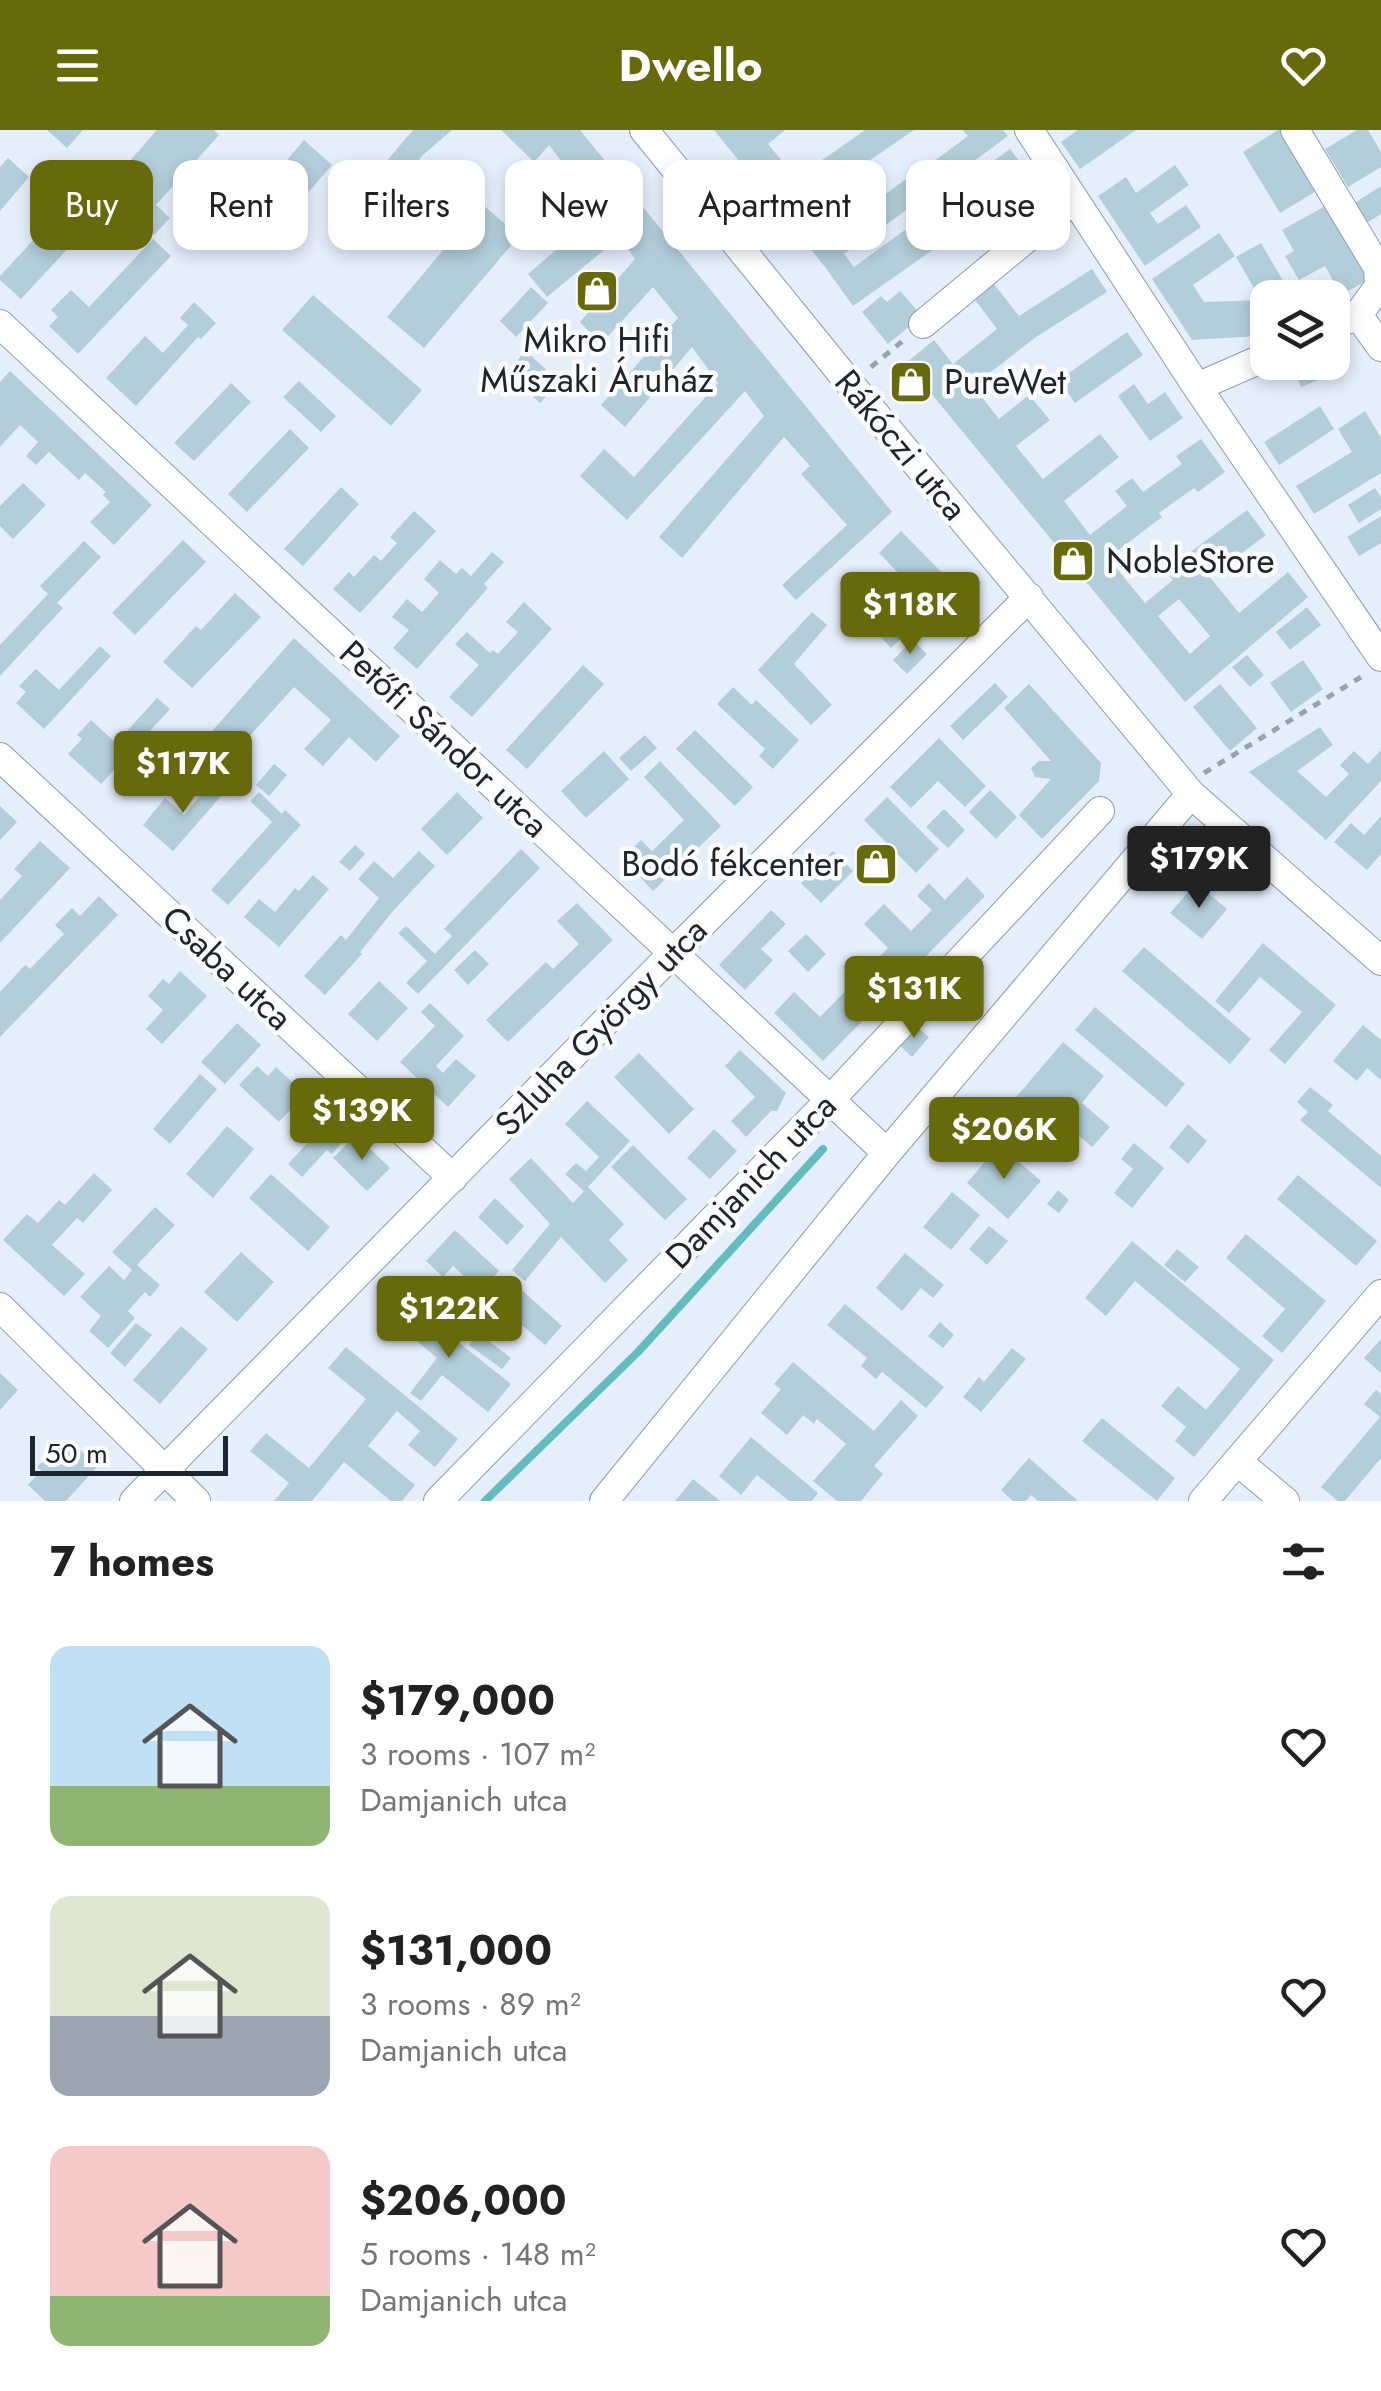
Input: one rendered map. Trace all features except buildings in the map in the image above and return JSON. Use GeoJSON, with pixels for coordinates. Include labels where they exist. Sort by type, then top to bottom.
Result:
{"type":"FeatureCollection","features":[{"type":"Feature","properties":{"kind":"street","name":"Rákóczi utca"},"geometry":{"type":"LineString","coordinates":[[644,130],[1188,789],[1381,961]]}},
{"type":"Feature","properties":{"kind":"street"},"geometry":{"type":"LineString","coordinates":[[1028,130],[1381,657]]}},
{"type":"Feature","properties":{"kind":"street"},"geometry":{"type":"LineString","coordinates":[[1295,130],[1378,268],[1380,286],[1350,316]]}},
{"type":"Feature","properties":{"kind":"street"},"geometry":{"type":"LineString","coordinates":[[922,324],[1074,199]]}},
{"type":"Feature","properties":{"kind":"street","name":"Petőfi Sándor utca"},"geometry":{"type":"LineString","coordinates":[[0,324],[888,1154]]}},
{"type":"Feature","properties":{"kind":"street"},"geometry":{"type":"LineString","coordinates":[[1350,324],[1381,346]]}},
{"type":"Feature","properties":{"kind":"street"},"geometry":{"type":"LineString","coordinates":[[1197,387],[1250,364]]}},
{"type":"Feature","properties":{"kind":"street","name":"Szluha György utca"},"geometry":{"type":"LineString","coordinates":[[134,1501],[1029,597]]}},
{"type":"Feature","properties":{"kind":"street","name":"Csaba utca"},"geometry":{"type":"LineString","coordinates":[[0,757],[454,1178]]}},
{"type":"Feature","properties":{"kind":"street"},"geometry":{"type":"LineString","coordinates":[[604,1501],[1188,789]]}},
{"type":"Feature","properties":{"kind":"street","name":"Damjanich utca"},"geometry":{"type":"LineString","coordinates":[[438,1501],[830,1100],[1100,811]]}},
{"type":"Feature","properties":{"kind":"street"},"geometry":{"type":"LineString","coordinates":[[1203,1501],[1381,1294]]}},
{"type":"Feature","properties":{"kind":"street"},"geometry":{"type":"LineString","coordinates":[[0,1308],[196,1501]]}},
{"type":"Feature","properties":{"kind":"street"},"geometry":{"type":"LineString","coordinates":[[1238,1461],[1285,1501]]}},
{"type":"Feature","properties":{"kind":"path"},"geometry":{"type":"LineString","coordinates":[[850,384],[922,324]]}},
{"type":"Feature","properties":{"kind":"path"},"geometry":{"type":"LineString","coordinates":[[1188,789],[1381,664]]}},
{"type":"Feature","properties":{"kind":"waterway"},"geometry":{"type":"LineString","coordinates":[[485,1501],[638,1352],[823,1149]]}},
{"type":"Feature","properties":{"kind":"place","name":"Mikro Hifi Műszaki Áruház"},"geometry":{"type":"Point","coordinates":[597,291]}},
{"type":"Feature","properties":{"kind":"place","name":"PureWet"},"geometry":{"type":"Point","coordinates":[911,382]}},
{"type":"Feature","properties":{"kind":"place","name":"NobleStore"},"geometry":{"type":"Point","coordinates":[1073,561]}},
{"type":"Feature","properties":{"kind":"place","name":"Bodó fékcenter"},"geometry":{"type":"Point","coordinates":[876,864]}}]}
